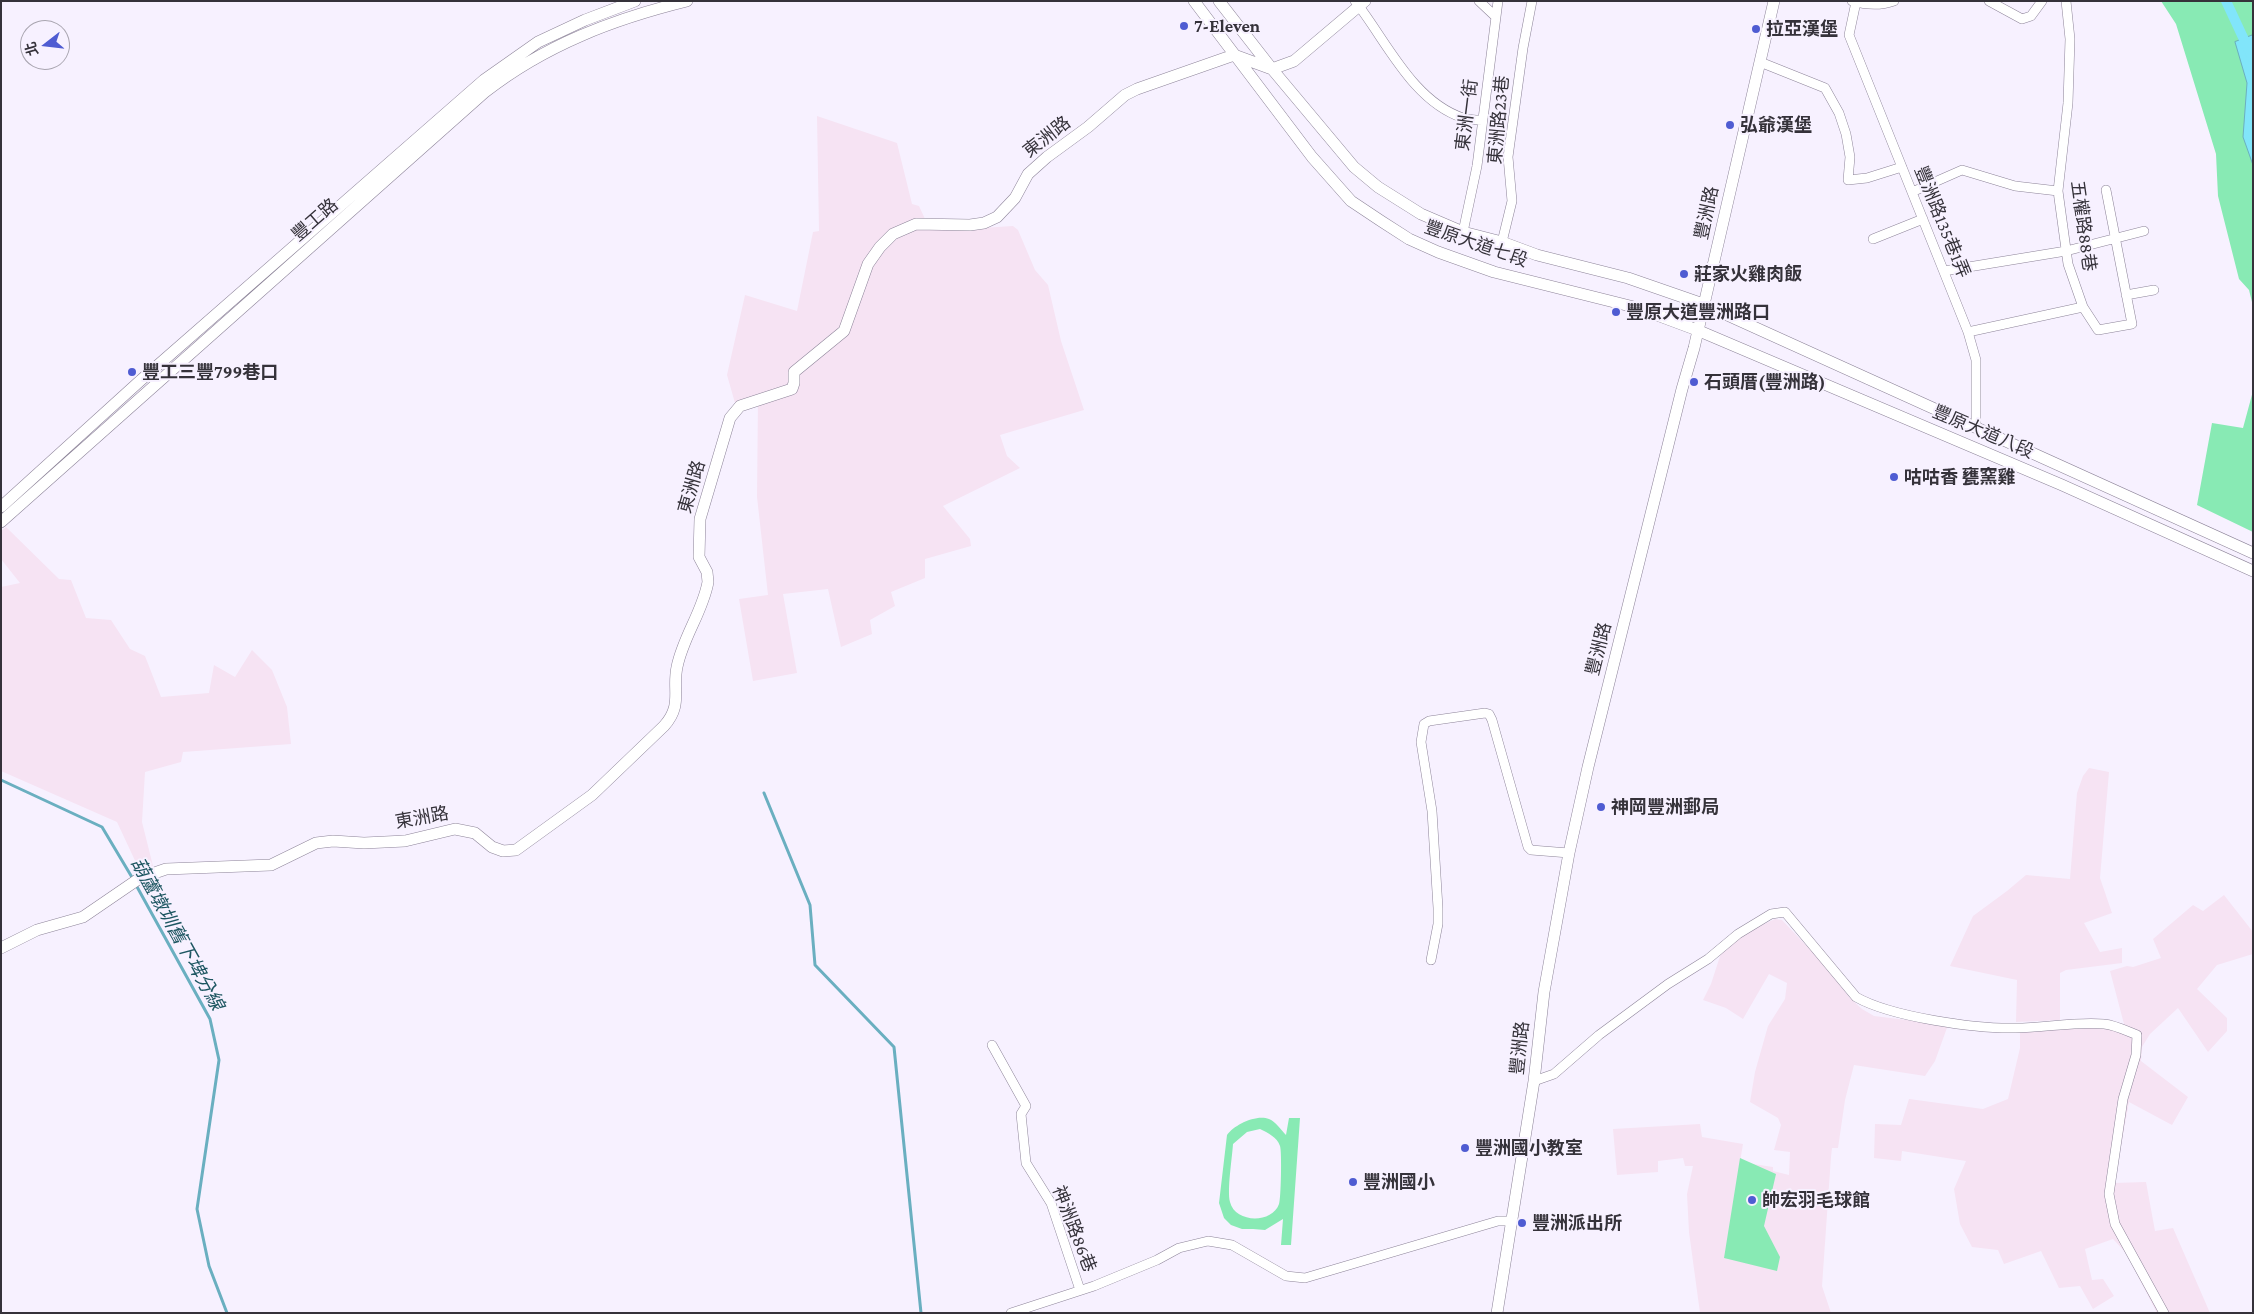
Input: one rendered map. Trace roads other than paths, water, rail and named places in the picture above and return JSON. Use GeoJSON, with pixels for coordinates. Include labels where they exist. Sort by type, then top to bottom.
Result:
{"type":"FeatureCollection","features":[{"type":"Feature","properties":{"kind":"street","name":"豐工路"},"geometry":{"type":"LineString","coordinates":[[1,506],[141,380],[484,80],[538,42],[585,20],[635,1]]}},
{"type":"Feature","properties":{"kind":"street","name":"豐工路"},"geometry":{"type":"LineString","coordinates":[[1,522],[512,71],[588,32],[644,12],[687,1]]}},
{"type":"Feature","properties":{"kind":"street","name":"豐原大道七段"},"geometry":{"type":"LineString","coordinates":[[1194,1],[1312,157],[1351,201],[1409,239],[1438,252],[1494,272],[1638,308],[1697,330]]}},
{"type":"Feature","properties":{"kind":"street","name":"豐原大道七段"},"geometry":{"type":"LineString","coordinates":[[1220,1],[1272,69],[1354,167],[1378,187],[1421,214],[1463,232],[1502,242],[1537,255],[1628,278],[1703,304]]}},
{"type":"Feature","properties":{"kind":"street"},"geometry":{"type":"LineString","coordinates":[[1479,1],[1496,17]]}},
{"type":"Feature","properties":{"kind":"street","name":"東洲一街"},"geometry":{"type":"LineString","coordinates":[[1463,232],[1477,166],[1498,1]]}},
{"type":"Feature","properties":{"kind":"street","name":"東洲路23巷"},"geometry":{"type":"LineString","coordinates":[[1502,242],[1512,201],[1508,156],[1520,67],[1532,1]]}},
{"type":"Feature","properties":{"kind":"street","name":"豐洲路"},"geometry":{"type":"LineString","coordinates":[[1496,1313],[1534,1081],[1544,992],[1569,853],[1592,749],[1721,236],[1774,1]]}},
{"type":"Feature","properties":{"kind":"street"},"geometry":{"type":"LineString","coordinates":[[1854,2],[1870,5],[1894,1]]}},
{"type":"Feature","properties":{"kind":"street"},"geometry":{"type":"LineString","coordinates":[[1989,1],[2022,19],[2031,16],[2042,1]]}},
{"type":"Feature","properties":{"kind":"street","name":"五權路88巷"},"geometry":{"type":"LineString","coordinates":[[2066,1],[2070,39],[2068,103],[2058,191],[2068,264],[2083,307],[2098,330],[2132,324],[2126,295]]}},
{"type":"Feature","properties":{"kind":"street","name":"豐洲路135巷1弄"},"geometry":{"type":"LineString","coordinates":[[1854,2],[1849,35],[1968,332],[1976,360],[1976,427]]}},
{"type":"Feature","properties":{"kind":"street"},"geometry":{"type":"LineString","coordinates":[[1234,55],[1272,69],[1294,61],[1359,3],[1413,83],[1443,108],[1464,118],[1482,120]]}},
{"type":"Feature","properties":{"kind":"street","name":"東洲路"},"geometry":{"type":"LineString","coordinates":[[1,948],[37,930],[83,917],[135,881],[175,868],[271,865],[283,860],[301,848],[324,841],[405,841],[455,829],[475,834],[492,847],[503,851],[516,850],[592,795],[664,726],[675,709],[677,666],[708,582],[707,572],[699,557],[700,519],[730,418],[734,411],[740,406],[792,389],[794,372],[844,331],[868,264],[880,247],[893,234],[916,224],[970,225],[984,223],[998,217],[1015,198],[1028,174],[1125,96],[1137,89],[1234,55]]}},
{"type":"Feature","properties":{"kind":"street"},"geometry":{"type":"LineString","coordinates":[[1760,62],[1825,88],[1840,113],[1846,134],[1850,157],[1848,180],[1867,178],[1902,167]]}},
{"type":"Feature","properties":{"kind":"street"},"geometry":{"type":"LineString","coordinates":[[1912,192],[1962,170],[2015,186],[2058,191]]}},
{"type":"Feature","properties":{"kind":"street"},"geometry":{"type":"LineString","coordinates":[[2106,190],[2126,295],[2154,290]]}},
{"type":"Feature","properties":{"kind":"street"},"geometry":{"type":"LineString","coordinates":[[1873,239],[1923,219]]}},
{"type":"Feature","properties":{"kind":"street"},"geometry":{"type":"LineString","coordinates":[[1944,271],[2066,251],[2116,240],[2144,231]]}},
{"type":"Feature","properties":{"kind":"street","name":"豐原大道八段"},"geometry":{"type":"LineString","coordinates":[[1703,304],[2253,553]]}},
{"type":"Feature","properties":{"kind":"street"},"geometry":{"type":"LineString","coordinates":[[1968,332],[2083,307]]}},
{"type":"Feature","properties":{"kind":"street","name":"豐原大道八段"},"geometry":{"type":"LineString","coordinates":[[1697,330],[2062,485],[2253,571]]}},
{"type":"Feature","properties":{"kind":"street"},"geometry":{"type":"LineString","coordinates":[[1431,960],[1438,924],[1438,908],[1432,811],[1421,742],[1424,724],[1429,721],[1485,712],[1488,714],[1492,720],[1528,847],[1531,850],[1569,853]]}},
{"type":"Feature","properties":{"kind":"street"},"geometry":{"type":"LineString","coordinates":[[1534,1081],[1554,1074],[1599,1035],[1668,984],[1708,959],[1738,934],[1770,914],[1785,912],[1856,997],[1870,1005],[1924,1018],[1996,1028],[2105,1024],[2123,1029],[2137,1035],[2136,1055],[2123,1099],[2109,1194],[2115,1224],[2164,1313]]}},
{"type":"Feature","properties":{"kind":"street","name":"神洲路86巷"},"geometry":{"type":"LineString","coordinates":[[992,1045],[1026,1106],[1020,1114],[1026,1163],[1051,1203],[1080,1290]]}},
{"type":"Feature","properties":{"kind":"street"},"geometry":{"type":"LineString","coordinates":[[1012,1313],[1080,1290],[1157,1260],[1179,1248],[1208,1241],[1237,1247],[1286,1276],[1305,1278],[1498,1221],[1511,1222]]}},
{"type":"Feature","properties":{"kind":"water"},"geometry":{"type":"Polygon","coordinates":[[[2253,35],[2253,165],[2243,137],[2247,83],[2235,42],[2253,35]]]}},
{"type":"Feature","properties":{"kind":"waterway"},"geometry":{"type":"LineString","coordinates":[[2226,1],[2253,59]]}},
{"type":"Feature","properties":{"kind":"waterway","name":"葫蘆墩圳舊下埤分線"},"geometry":{"type":"LineString","coordinates":[[1,780],[102,827],[133,879]]}},
{"type":"Feature","properties":{"kind":"waterway"},"geometry":{"type":"LineString","coordinates":[[764,793],[810,905],[815,965],[894,1047],[921,1313]]}},
{"type":"Feature","properties":{"kind":"waterway","name":"葫蘆墩圳舊下埤分線"},"geometry":{"type":"LineString","coordinates":[[136,885],[210,1019],[219,1060],[197,1209],[209,1266],[227,1313]]}},
{"type":"Feature","properties":{"kind":"place","name":"7-Eleven"},"geometry":{"type":"Point","coordinates":[1184,26]}},
{"type":"Feature","properties":{"kind":"place","name":"拉亞漢堡"},"geometry":{"type":"Point","coordinates":[1756,29]}},
{"type":"Feature","properties":{"kind":"place","name":"弘爺漢堡"},"geometry":{"type":"Point","coordinates":[1730,125]}},
{"type":"Feature","properties":{"kind":"place","name":"莊家火雞肉飯"},"geometry":{"type":"Point","coordinates":[1684,274]}},
{"type":"Feature","properties":{"kind":"place","name":"豐原大道豐洲路口"},"geometry":{"type":"Point","coordinates":[1616,312]}},
{"type":"Feature","properties":{"kind":"place","name":"豐工三豐799巷口"},"geometry":{"type":"Point","coordinates":[132,372]}},
{"type":"Feature","properties":{"kind":"place","name":"石頭厝(豐洲路)"},"geometry":{"type":"Point","coordinates":[1694,382]}},
{"type":"Feature","properties":{"kind":"place","name":"咕咕香 甕窯雞"},"geometry":{"type":"Point","coordinates":[1894,477]}},
{"type":"Feature","properties":{"kind":"place","name":"神岡豐洲郵局"},"geometry":{"type":"Point","coordinates":[1601,807]}},
{"type":"Feature","properties":{"kind":"place","name":"豐洲國小教室"},"geometry":{"type":"Point","coordinates":[1465,1148]}},
{"type":"Feature","properties":{"kind":"place","name":"豐洲國小"},"geometry":{"type":"Point","coordinates":[1353,1182]}},
{"type":"Feature","properties":{"kind":"place","name":"帥宏羽毛球館"},"geometry":{"type":"Point","coordinates":[1752,1200]}},
{"type":"Feature","properties":{"kind":"place","name":"豐洲派出所"},"geometry":{"type":"Point","coordinates":[1522,1223]}}]}
